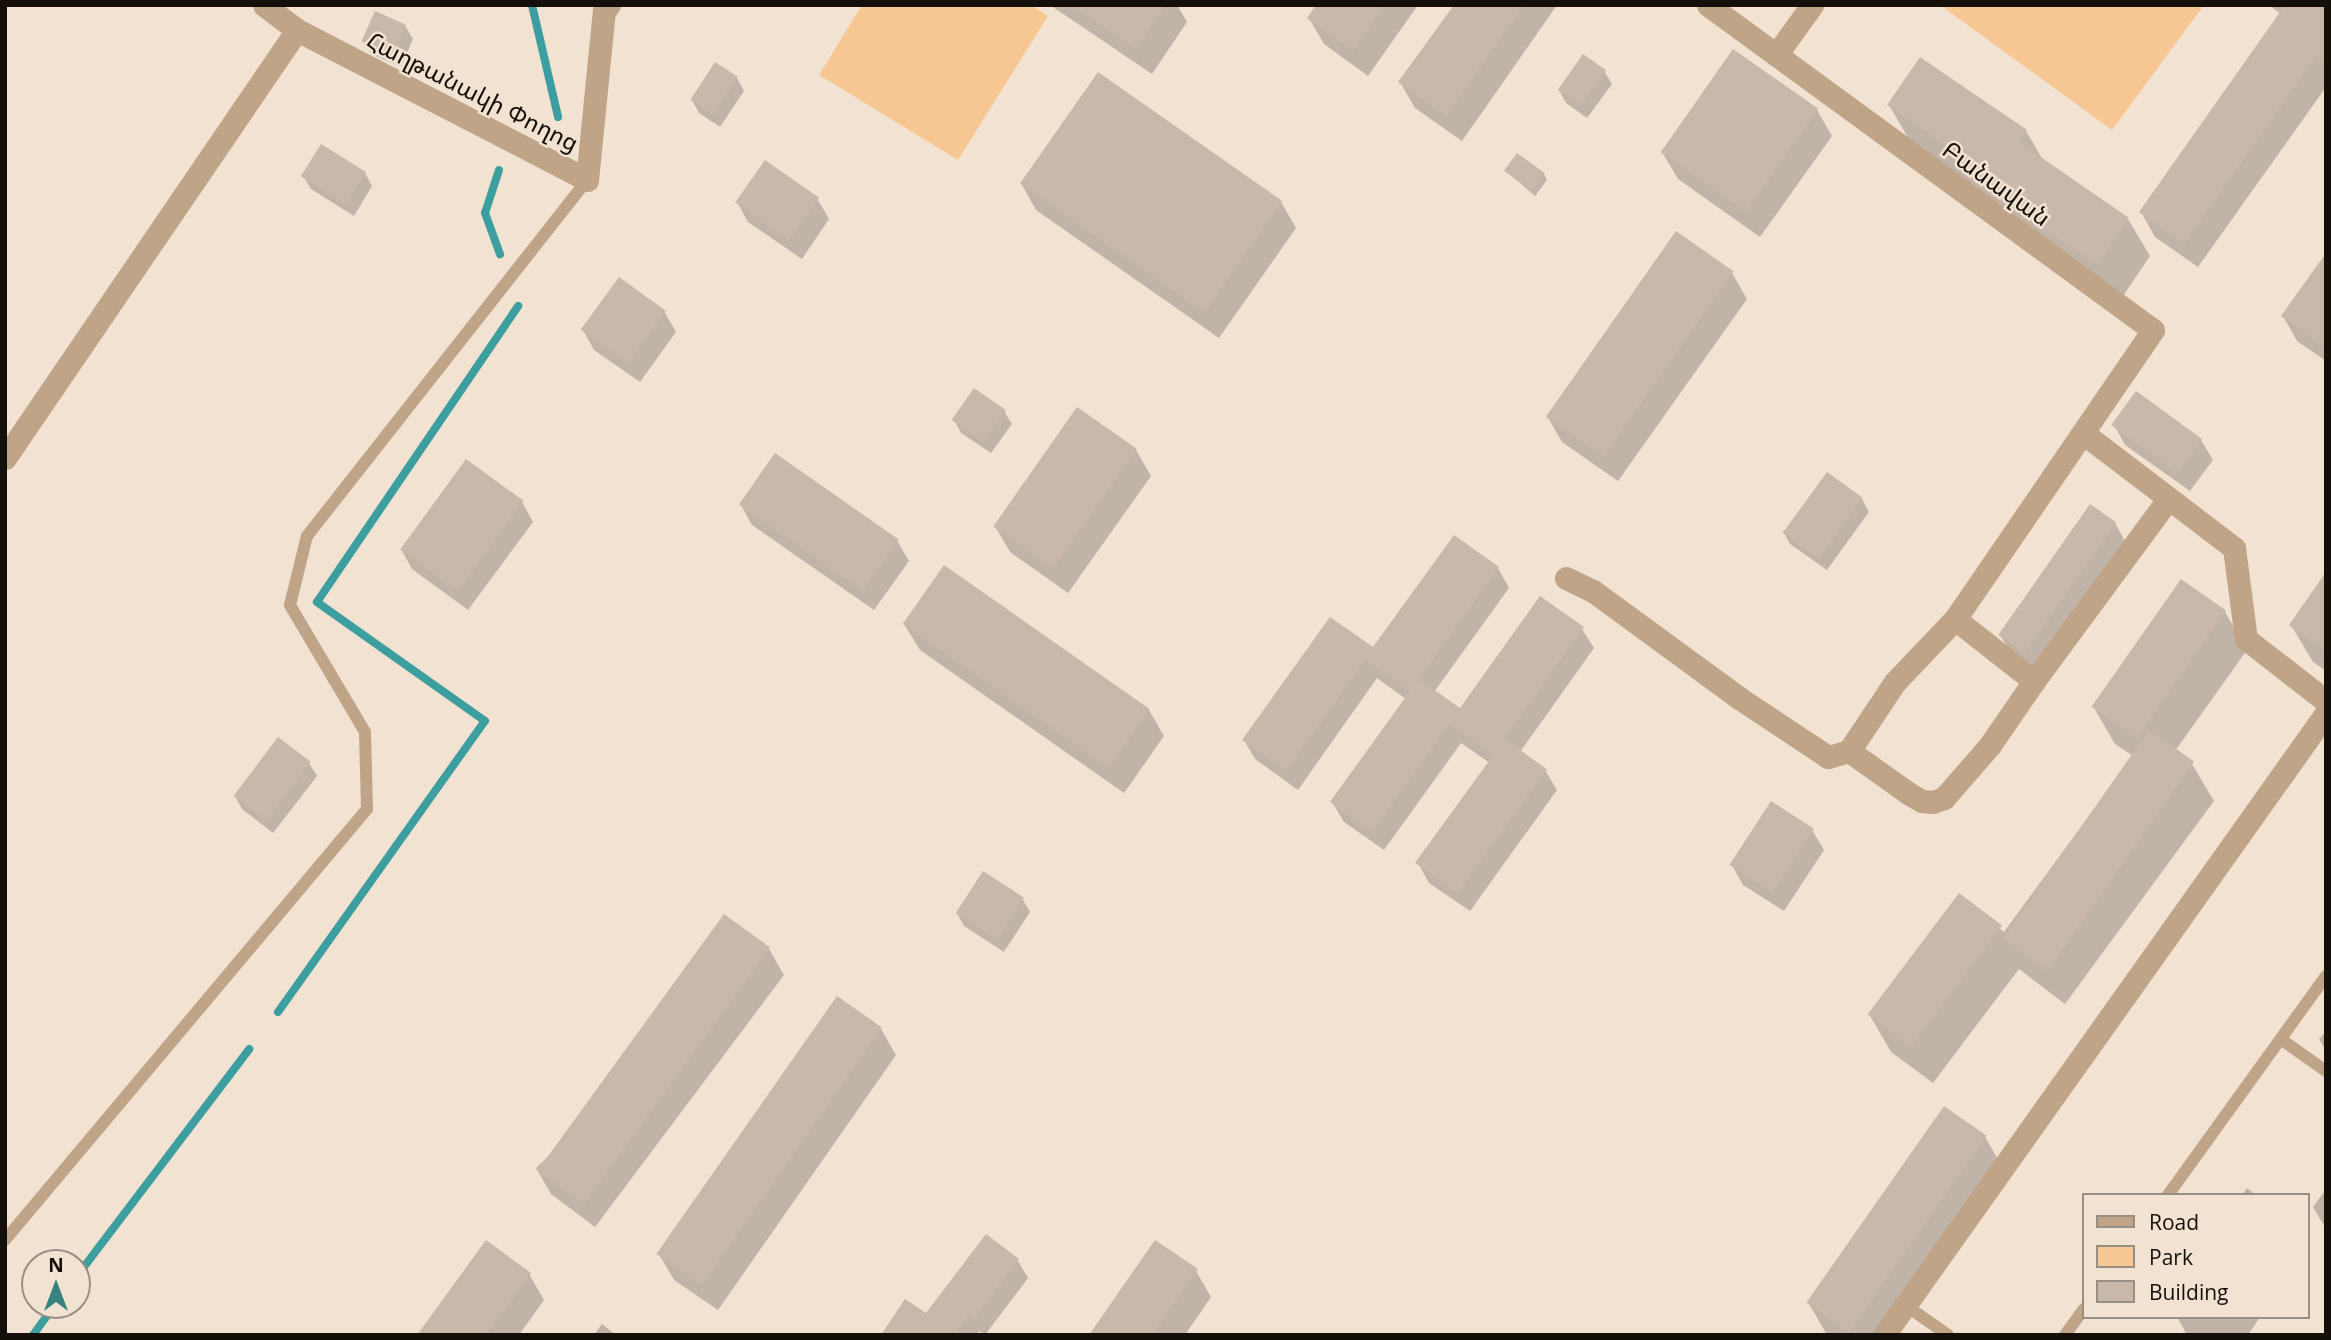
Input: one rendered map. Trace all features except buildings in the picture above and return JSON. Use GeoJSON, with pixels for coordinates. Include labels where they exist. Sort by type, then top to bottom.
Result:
{"type":"FeatureCollection","features":[{"type":"Feature","properties":{"kind":"street","name":"Հաղթանակի Փողոց"},"geometry":{"type":"LineString","coordinates":[[264,5],[297,30],[587,180]]}},
{"type":"Feature","properties":{"kind":"street"},"geometry":{"type":"LineString","coordinates":[[587,180],[604,11],[609,5]]}},
{"type":"Feature","properties":{"kind":"street","name":"Բանավան"},"geometry":{"type":"LineString","coordinates":[[1708,5],[2153,330],[2083,433]]}},
{"type":"Feature","properties":{"kind":"street"},"geometry":{"type":"LineString","coordinates":[[1776,55],[1812,5]]}},
{"type":"Feature","properties":{"kind":"street"},"geometry":{"type":"LineString","coordinates":[[5,458],[297,30]]}},
{"type":"Feature","properties":{"kind":"street"},"geometry":{"type":"LineString","coordinates":[[1566,578],[1593,590],[1739,698],[1828,757],[1849,751],[1895,682],[1955,619],[2083,433],[2235,548],[2246,639],[2326,701]]}},
{"type":"Feature","properties":{"kind":"street"},"geometry":{"type":"LineString","coordinates":[[1849,751],[1922,801],[1933,802],[1944,798],[1990,745],[2168,499]]}},
{"type":"Feature","properties":{"kind":"street"},"geometry":{"type":"LineString","coordinates":[[1955,619],[2034,681]]}},
{"type":"Feature","properties":{"kind":"street"},"geometry":{"type":"LineString","coordinates":[[1884,1335],[2326,713]]}},
{"type":"Feature","properties":{"kind":"lane"},"geometry":{"type":"LineString","coordinates":[[5,1240],[367,809],[365,732],[290,605],[307,536],[587,180]]}},
{"type":"Feature","properties":{"kind":"lane"},"geometry":{"type":"LineString","coordinates":[[2169,1193],[2326,976]]}},
{"type":"Feature","properties":{"kind":"lane"},"geometry":{"type":"LineString","coordinates":[[2282,1040],[2326,1071]]}},
{"type":"Feature","properties":{"kind":"lane"},"geometry":{"type":"LineString","coordinates":[[1905,1305],[1948,1335]]}},
{"type":"Feature","properties":{"kind":"lane"},"geometry":{"type":"LineString","coordinates":[[2065,1335],[2082,1312]]}},
{"type":"Feature","properties":{"kind":"green space"},"geometry":{"type":"Polygon","coordinates":[[[862,5],[1031,5],[1048,16],[958,160],[819,75],[862,5]]]}},
{"type":"Feature","properties":{"kind":"green space"},"geometry":{"type":"Polygon","coordinates":[[[1940,5],[2204,5],[2112,130],[1940,5]]]}},
{"type":"Feature","properties":{"kind":"waterway"},"geometry":{"type":"LineString","coordinates":[[532,5],[558,117]]}},
{"type":"Feature","properties":{"kind":"waterway"},"geometry":{"type":"LineString","coordinates":[[499,170],[485,213],[500,254]]}},
{"type":"Feature","properties":{"kind":"waterway"},"geometry":{"type":"LineString","coordinates":[[278,1012],[485,721],[317,602],[518,306]]}},
{"type":"Feature","properties":{"kind":"waterway"},"geometry":{"type":"LineString","coordinates":[[91,1258],[249,1049]]}},
{"type":"Feature","properties":{"kind":"waterway"},"geometry":{"type":"LineString","coordinates":[[33,1335],[45,1319]]}}]}
